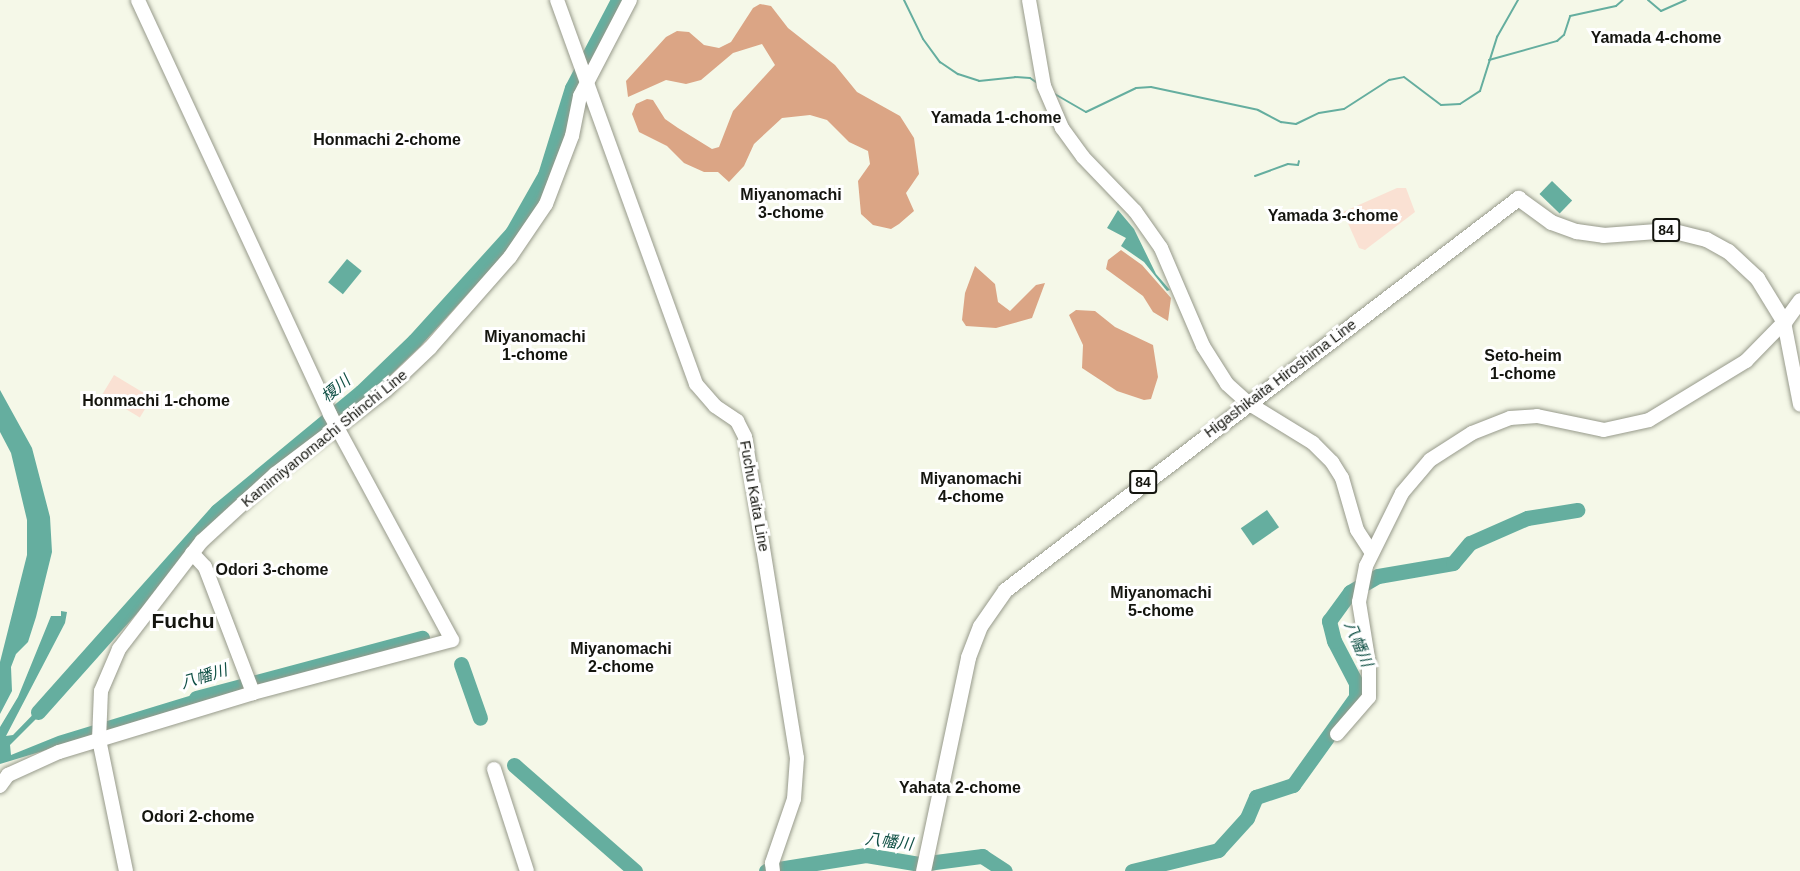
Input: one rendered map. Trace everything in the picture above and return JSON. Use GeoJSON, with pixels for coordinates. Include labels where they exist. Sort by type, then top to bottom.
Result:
{"type":"FeatureCollection","features":[{"type":"Feature","properties":{"kind":"main road","name":"Higashikaita Hiroshima Line"},"geometry":{"type":"LineString","coordinates":[[923,871],[968,657],[992,607],[1021,575],[1518,198],[1551,222],[1576,231],[1603,235],[1670,230],[1706,239],[1728,251],[1753,273],[1774,301],[1784,322]]}},
{"type":"Feature","properties":{"kind":"main road"},"geometry":{"type":"LineString","coordinates":[[1784,322],[1800,300]]}},
{"type":"Feature","properties":{"kind":"street"},"geometry":{"type":"LineString","coordinates":[[0,786],[8,775],[27,764],[98,731],[452,640],[320,392],[138,0]]}},
{"type":"Feature","properties":{"kind":"street","name":"Fuchu Kaita Line"},"geometry":{"type":"LineString","coordinates":[[557,0],[696,384],[715,406],[737,421],[745,437],[797,758],[795,799],[772,863],[773,871]]}},
{"type":"Feature","properties":{"kind":"street","name":"Kamimiyanomachi Shinchi Line"},"geometry":{"type":"LineString","coordinates":[[126,871],[98,731],[101,691],[109,665],[192,553],[274,474],[430,348],[525,238],[560,175],[580,96],[583,73],[630,0]]}},
{"type":"Feature","properties":{"kind":"street"},"geometry":{"type":"LineString","coordinates":[[1029,0],[1044,86],[1062,128],[1148,228],[1161,248],[1213,366],[1248,403],[1320,448],[1342,478],[1357,530],[1372,553]]}},
{"type":"Feature","properties":{"kind":"street"},"geometry":{"type":"LineString","coordinates":[[1784,322],[1800,404]]}},
{"type":"Feature","properties":{"kind":"street"},"geometry":{"type":"LineString","coordinates":[[1337,734],[1369,697],[1369,664],[1359,602],[1362,581],[1372,553],[1412,479],[1430,460],[1464,438],[1496,422],[1523,417],[1604,430],[1649,420],[1746,361],[1784,322]]}},
{"type":"Feature","properties":{"kind":"street"},"geometry":{"type":"LineString","coordinates":[[192,553],[205,567],[253,693]]}},
{"type":"Feature","properties":{"kind":"street"},"geometry":{"type":"LineString","coordinates":[[494,769],[527,871]]}},
{"type":"Feature","properties":{"kind":"shaded area"},"geometry":{"type":"Polygon","coordinates":[[[760,4],[771,6],[788,28],[835,65],[857,92],[900,116],[914,138],[919,174],[906,193],[914,211],[891,229],[873,225],[861,214],[858,181],[870,164],[868,151],[849,142],[827,120],[810,115],[782,118],[754,144],[744,166],[729,182],[718,172],[704,172],[684,163],[667,146],[639,132],[632,114],[636,104],[647,99],[653,100],[665,119],[712,149],[719,147],[733,111],[775,65],[762,44],[733,53],[701,80],[686,84],[666,80],[628,97],[626,81],[666,37],[677,31],[689,32],[704,45],[719,48],[731,42],[753,8],[760,4]]]}},
{"type":"Feature","properties":{"kind":"shaded area"},"geometry":{"type":"Polygon","coordinates":[[[1397,188],[1406,188],[1415,212],[1365,250],[1359,248],[1343,212],[1397,188]]]}},
{"type":"Feature","properties":{"kind":"shaded area"},"geometry":{"type":"Polygon","coordinates":[[[1121,250],[1142,265],[1171,298],[1168,321],[1153,312],[1143,296],[1106,269],[1108,260],[1121,250]]]}},
{"type":"Feature","properties":{"kind":"shaded area"},"geometry":{"type":"Polygon","coordinates":[[[975,266],[995,284],[998,302],[1010,311],[1036,285],[1045,283],[1032,318],[996,328],[966,326],[962,320],[965,293],[975,266]]]}},
{"type":"Feature","properties":{"kind":"shaded area"},"geometry":{"type":"Polygon","coordinates":[[[1076,310],[1095,311],[1115,327],[1153,345],[1158,377],[1151,399],[1144,400],[1117,391],[1082,368],[1083,345],[1069,315],[1076,310]]]}},
{"type":"Feature","properties":{"kind":"shaded area"},"geometry":{"type":"Polygon","coordinates":[[[114,375],[152,398],[140,417],[102,395],[114,375]]]}},
{"type":"Feature","properties":{"kind":"water"},"geometry":{"type":"Polygon","coordinates":[[[1552,181],[1572,200],[1560,213],[1539,194],[1552,181]]]}},
{"type":"Feature","properties":{"kind":"water"},"geometry":{"type":"Polygon","coordinates":[[[1118,210],[1134,229],[1156,274],[1170,290],[1167,291],[1144,262],[1121,246],[1126,238],[1107,228],[1118,210]]]}},
{"type":"Feature","properties":{"kind":"water"},"geometry":{"type":"Polygon","coordinates":[[[347,259],[362,271],[343,294],[328,282],[347,259]]]}},
{"type":"Feature","properties":{"kind":"water"},"geometry":{"type":"Polygon","coordinates":[[[0,390],[32,448],[50,517],[52,552],[28,642],[16,654],[11,667],[12,691],[0,714],[0,662],[27,555],[27,520],[11,453],[0,432],[0,390]]]}},
{"type":"Feature","properties":{"kind":"water"},"geometry":{"type":"Polygon","coordinates":[[[1267,510],[1279,527],[1253,546],[1241,528],[1267,510]]]}},
{"type":"Feature","properties":{"kind":"water"},"geometry":{"type":"Polygon","coordinates":[[[61,611],[67,612],[65,623],[6,736],[13,735],[50,697],[55,700],[10,745],[11,755],[58,736],[212,689],[215,699],[0,764],[0,727],[18,697],[51,616],[61,616],[61,611]]]}},
{"type":"Feature","properties":{"kind":"waterway","name":"榎川"},"geometry":{"type":"LineString","coordinates":[[38,712],[217,511],[361,392],[414,341],[512,233],[545,175],[572,88],[618,0]]}},
{"type":"Feature","properties":{"kind":"waterway"},"geometry":{"type":"LineString","coordinates":[[904,0],[923,39],[940,62],[958,74],[979,81],[1015,77],[1030,78],[1039,84]]}},
{"type":"Feature","properties":{"kind":"waterway"},"geometry":{"type":"LineString","coordinates":[[1053,93],[1086,112],[1136,88],[1151,87],[1258,110],[1281,122],[1296,124],[1319,113],[1344,109],[1389,80],[1404,77],[1441,105],[1460,104],[1480,91],[1497,37],[1518,0]]}},
{"type":"Feature","properties":{"kind":"waterway"},"geometry":{"type":"LineString","coordinates":[[1489,60],[1557,41],[1564,35],[1570,16],[1616,6],[1623,0]]}},
{"type":"Feature","properties":{"kind":"waterway"},"geometry":{"type":"LineString","coordinates":[[1648,0],[1661,11],[1686,0]]}},
{"type":"Feature","properties":{"kind":"waterway"},"geometry":{"type":"LineString","coordinates":[[1255,176],[1288,164],[1298,165],[1299,161]]}},
{"type":"Feature","properties":{"kind":"waterway","name":"八幡川"},"geometry":{"type":"LineString","coordinates":[[1132,871],[1218,850],[1247,818],[1256,797],[1293,785],[1356,697],[1356,683],[1334,641],[1329,621],[1350,592],[1378,576],[1453,563],[1470,543],[1527,518],[1577,510]]}},
{"type":"Feature","properties":{"kind":"waterway","name":"八幡川"},"geometry":{"type":"LineString","coordinates":[[196,698],[422,638]]}},
{"type":"Feature","properties":{"kind":"waterway","name":"八幡川"},"geometry":{"type":"LineString","coordinates":[[461,664],[480,718]]}},
{"type":"Feature","properties":{"kind":"waterway","name":"八幡川"},"geometry":{"type":"LineString","coordinates":[[514,765],[635,871]]}},
{"type":"Feature","properties":{"kind":"waterway","name":"八幡川"},"geometry":{"type":"LineString","coordinates":[[766,871],[866,855],[920,864],[982,856],[1005,871]]}},
{"type":"Feature","properties":{"kind":"district","name":"Yamada 4-chome"},"geometry":{"type":"Point","coordinates":[1656,38]}},
{"type":"Feature","properties":{"kind":"district","name":"Yamada 1-chome"},"geometry":{"type":"Point","coordinates":[996,118]}},
{"type":"Feature","properties":{"kind":"district","name":"Honmachi 2-chome"},"geometry":{"type":"Point","coordinates":[387,140]}},
{"type":"Feature","properties":{"kind":"district","name":"Miyanomachi 3-chome"},"geometry":{"type":"Point","coordinates":[791,204]}},
{"type":"Feature","properties":{"kind":"district","name":"Yamada 3-chome"},"geometry":{"type":"Point","coordinates":[1333,216]}},
{"type":"Feature","properties":{"kind":"district","name":"Miyanomachi 1-chome"},"geometry":{"type":"Point","coordinates":[535,346]}},
{"type":"Feature","properties":{"kind":"district","name":"Seto-heim 1-chome"},"geometry":{"type":"Point","coordinates":[1523,365]}},
{"type":"Feature","properties":{"kind":"district","name":"Honmachi 1-chome"},"geometry":{"type":"Point","coordinates":[156,401]}},
{"type":"Feature","properties":{"kind":"district","name":"Miyanomachi 4-chome"},"geometry":{"type":"Point","coordinates":[971,488]}},
{"type":"Feature","properties":{"kind":"district","name":"Odori 3-chome"},"geometry":{"type":"Point","coordinates":[272,570]}},
{"type":"Feature","properties":{"kind":"district","name":"Miyanomachi 5-chome"},"geometry":{"type":"Point","coordinates":[1161,602]}},
{"type":"Feature","properties":{"kind":"district","name":"Fuchu"},"geometry":{"type":"Point","coordinates":[183,621]}},
{"type":"Feature","properties":{"kind":"district","name":"Miyanomachi 2-chome"},"geometry":{"type":"Point","coordinates":[621,658]}},
{"type":"Feature","properties":{"kind":"district","name":"Yahata 2-chome"},"geometry":{"type":"Point","coordinates":[960,788]}},
{"type":"Feature","properties":{"kind":"district","name":"Odori 2-chome"},"geometry":{"type":"Point","coordinates":[198,817]}}]}
